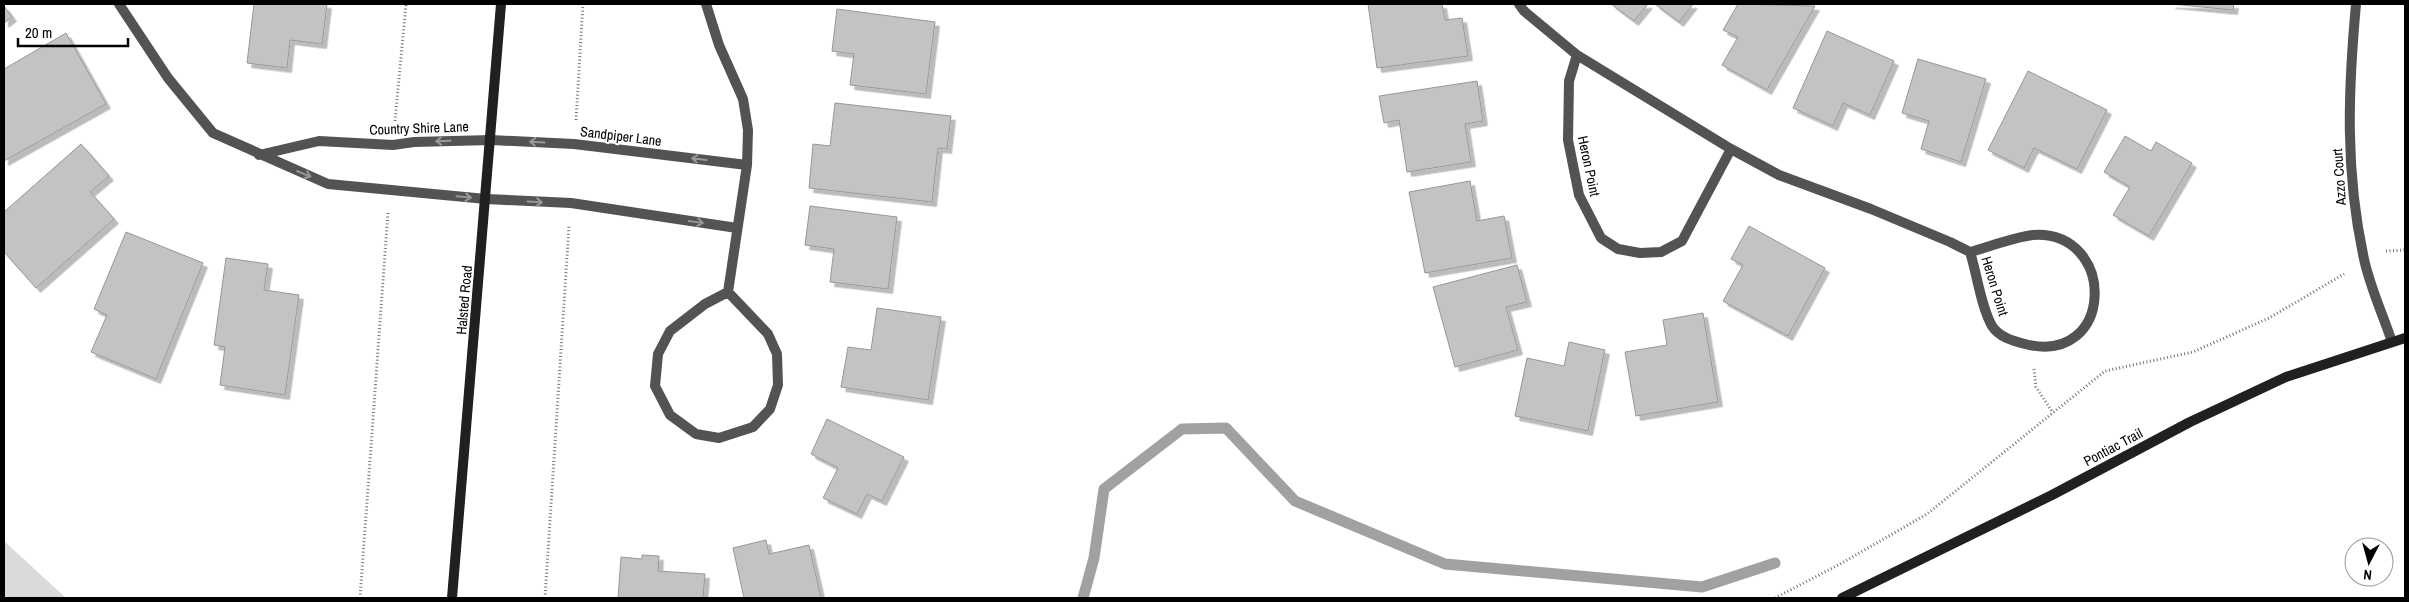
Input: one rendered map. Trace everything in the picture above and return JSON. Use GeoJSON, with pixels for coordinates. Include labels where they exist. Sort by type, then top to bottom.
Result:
{"type":"FeatureCollection","features":[{"type":"Feature","properties":{"kind":"main road","name":"Halsted Road"},"geometry":{"type":"LineString","coordinates":[[452,598],[501,4]]}},
{"type":"Feature","properties":{"kind":"main road","name":"Pontiac Trail"},"geometry":{"type":"LineString","coordinates":[[1842,598],[2052,495],[2190,422],[2286,377],[2405,338]]}},
{"type":"Feature","properties":{"kind":"street"},"geometry":{"type":"LineString","coordinates":[[119,4],[168,78],[213,133],[328,184],[486,199],[570,203],[738,228]]}},
{"type":"Feature","properties":{"kind":"street"},"geometry":{"type":"LineString","coordinates":[[706,4],[719,44],[743,99],[748,130],[747,165],[728,292]]}},
{"type":"Feature","properties":{"kind":"street","name":"Heron Point"},"geometry":{"type":"LineString","coordinates":[[1519,4],[1524,11],[1577,55],[1731,149],[1779,175],[1871,209],[1970,252],[2033,235],[2056,239],[2075,248],[2091,269],[2096,285],[2094,304],[2086,328],[2061,345],[2036,347],[2008,340],[1993,326],[1970,252]]}},
{"type":"Feature","properties":{"kind":"street","name":"Azzo Court"},"geometry":{"type":"LineString","coordinates":[[2356,4],[2348,86],[2351,181],[2364,261],[2392,342]]}},
{"type":"Feature","properties":{"kind":"street","name":"Heron Point"},"geometry":{"type":"LineString","coordinates":[[1577,55],[1569,81],[1568,140],[1579,196],[1601,238],[1618,248],[1640,253],[1661,252],[1682,241],[1731,149]]}},
{"type":"Feature","properties":{"kind":"street","name":"Country Shire Lane"},"geometry":{"type":"LineString","coordinates":[[259,155],[319,141],[393,145],[414,142],[491,140]]}},
{"type":"Feature","properties":{"kind":"street","name":"Sandpiper Lane"},"geometry":{"type":"LineString","coordinates":[[491,140],[574,144],[747,165]]}},
{"type":"Feature","properties":{"kind":"street"},"geometry":{"type":"LineString","coordinates":[[728,292],[768,334],[777,354],[778,385],[770,409],[753,427],[719,438],[696,434],[670,415],[655,386],[658,354],[670,331],[705,304],[728,292]]}},
{"type":"Feature","properties":{"kind":"path"},"geometry":{"type":"LineString","coordinates":[[393,145],[406,4]]}},
{"type":"Feature","properties":{"kind":"path"},"geometry":{"type":"LineString","coordinates":[[574,144],[583,4]]}},
{"type":"Feature","properties":{"kind":"path"},"geometry":{"type":"LineString","coordinates":[[360,598],[390,191]]}},
{"type":"Feature","properties":{"kind":"path"},"geometry":{"type":"LineString","coordinates":[[545,598],[570,203]]}},
{"type":"Feature","properties":{"kind":"path"},"geometry":{"type":"LineString","coordinates":[[1775,598],[1842,563],[1927,514],[2106,371],[2193,352],[2269,318],[2382,251],[2405,250]]}},
{"type":"Feature","properties":{"kind":"path"},"geometry":{"type":"LineString","coordinates":[[2036,347],[2033,374],[2036,387],[2053,413]]}},
{"type":"Feature","properties":{"kind":"shaded area"},"geometry":{"type":"Polygon","coordinates":[[[4,541],[66,598],[4,598],[4,541]]]}},
{"type":"Feature","properties":{"kind":"building"},"geometry":{"type":"Polygon","coordinates":[[[254,4],[327,4],[322,44],[290,40],[287,68],[247,63],[254,4]]]}},
{"type":"Feature","properties":{"kind":"building"},"geometry":{"type":"Polygon","coordinates":[[[1368,4],[1442,4],[1445,20],[1462,18],[1468,56],[1377,68],[1368,4]]]}},
{"type":"Feature","properties":{"kind":"building"},"geometry":{"type":"Polygon","coordinates":[[[1611,4],[1648,4],[1634,21],[1611,4]]]}},
{"type":"Feature","properties":{"kind":"building"},"geometry":{"type":"Polygon","coordinates":[[[1655,4],[1693,4],[1679,22],[1655,4]]]}},
{"type":"Feature","properties":{"kind":"building"},"geometry":{"type":"Polygon","coordinates":[[[1738,4],[1815,6],[1767,90],[1722,65],[1738,37],[1723,30],[1738,4]]]}},
{"type":"Feature","properties":{"kind":"building"},"geometry":{"type":"Polygon","coordinates":[[[2171,4],[2234,4],[2233,10],[2171,4]]]}},
{"type":"Feature","properties":{"kind":"building"},"geometry":{"type":"Polygon","coordinates":[[[4,6],[12,17],[4,23],[4,6]]]}},
{"type":"Feature","properties":{"kind":"building"},"geometry":{"type":"Polygon","coordinates":[[[837,9],[935,22],[926,94],[850,85],[854,54],[832,51],[837,9]]]}},
{"type":"Feature","properties":{"kind":"building"},"geometry":{"type":"Polygon","coordinates":[[[1827,31],[1894,61],[1870,115],[1843,103],[1833,126],[1793,108],[1827,31]]]}},
{"type":"Feature","properties":{"kind":"building"},"geometry":{"type":"Polygon","coordinates":[[[66,33],[106,104],[4,161],[4,69],[66,33]]]}},
{"type":"Feature","properties":{"kind":"building"},"geometry":{"type":"Polygon","coordinates":[[[1918,59],[1986,79],[1961,162],[1921,149],[1929,121],[1902,113],[1918,59]]]}},
{"type":"Feature","properties":{"kind":"building"},"geometry":{"type":"Polygon","coordinates":[[[2028,71],[2107,110],[2077,169],[2034,148],[2024,168],[1988,150],[2028,71]]]}},
{"type":"Feature","properties":{"kind":"building"},"geometry":{"type":"Polygon","coordinates":[[[1477,81],[1483,121],[1465,124],[1471,162],[1407,172],[1399,120],[1384,123],[1379,96],[1477,81]]]}},
{"type":"Feature","properties":{"kind":"building"},"geometry":{"type":"Polygon","coordinates":[[[835,103],[951,116],[947,149],[938,148],[932,202],[809,188],[813,144],[830,146],[835,103]]]}},
{"type":"Feature","properties":{"kind":"building"},"geometry":{"type":"Polygon","coordinates":[[[2125,136],[2151,151],[2156,142],[2192,163],[2149,236],[2113,215],[2130,187],[2104,172],[2125,136]]]}},
{"type":"Feature","properties":{"kind":"building"},"geometry":{"type":"Polygon","coordinates":[[[81,144],[109,176],[90,192],[114,219],[36,288],[4,252],[4,212],[81,144]]]}},
{"type":"Feature","properties":{"kind":"building"},"geometry":{"type":"Polygon","coordinates":[[[1470,181],[1477,221],[1504,216],[1512,258],[1425,273],[1409,192],[1470,181]]]}},
{"type":"Feature","properties":{"kind":"building"},"geometry":{"type":"Polygon","coordinates":[[[810,206],[897,217],[888,289],[830,282],[834,249],[805,245],[810,206]]]}},
{"type":"Feature","properties":{"kind":"building"},"geometry":{"type":"Polygon","coordinates":[[[1749,226],[1825,268],[1788,336],[1723,301],[1743,265],[1731,259],[1749,226]]]}},
{"type":"Feature","properties":{"kind":"building"},"geometry":{"type":"Polygon","coordinates":[[[126,232],[203,263],[156,379],[91,352],[107,315],[94,309],[126,232]]]}},
{"type":"Feature","properties":{"kind":"building"},"geometry":{"type":"Polygon","coordinates":[[[226,258],[268,264],[264,290],[299,295],[285,395],[220,385],[225,347],[214,345],[226,258]]]}},
{"type":"Feature","properties":{"kind":"building"},"geometry":{"type":"Polygon","coordinates":[[[1517,265],[1527,302],[1506,307],[1518,350],[1455,367],[1433,287],[1517,265]]]}},
{"type":"Feature","properties":{"kind":"building"},"geometry":{"type":"Polygon","coordinates":[[[877,308],[941,317],[928,400],[841,387],[848,347],[871,350],[877,308]]]}},
{"type":"Feature","properties":{"kind":"building"},"geometry":{"type":"Polygon","coordinates":[[[1703,313],[1718,402],[1636,416],[1625,352],[1667,345],[1663,320],[1703,313]]]}},
{"type":"Feature","properties":{"kind":"building"},"geometry":{"type":"Polygon","coordinates":[[[1569,342],[1605,350],[1588,431],[1515,416],[1527,358],[1564,366],[1569,342]]]}},
{"type":"Feature","properties":{"kind":"building"},"geometry":{"type":"Polygon","coordinates":[[[827,419],[904,457],[882,501],[867,494],[857,514],[823,498],[838,468],[811,454],[827,419]]]}},
{"type":"Feature","properties":{"kind":"building"},"geometry":{"type":"Polygon","coordinates":[[[766,540],[769,554],[809,545],[821,598],[744,598],[733,548],[766,540]]]}},
{"type":"Feature","properties":{"kind":"building"},"geometry":{"type":"Polygon","coordinates":[[[642,555],[659,556],[658,571],[705,574],[703,598],[618,598],[621,557],[642,559],[642,555]]]}},
{"type":"Feature","properties":{"kind":"waterway"},"geometry":{"type":"LineString","coordinates":[[1083,598],[1094,558],[1104,489],[1182,429],[1226,428],[1295,501],[1445,564],[1702,587],[1775,563]]}}]}
